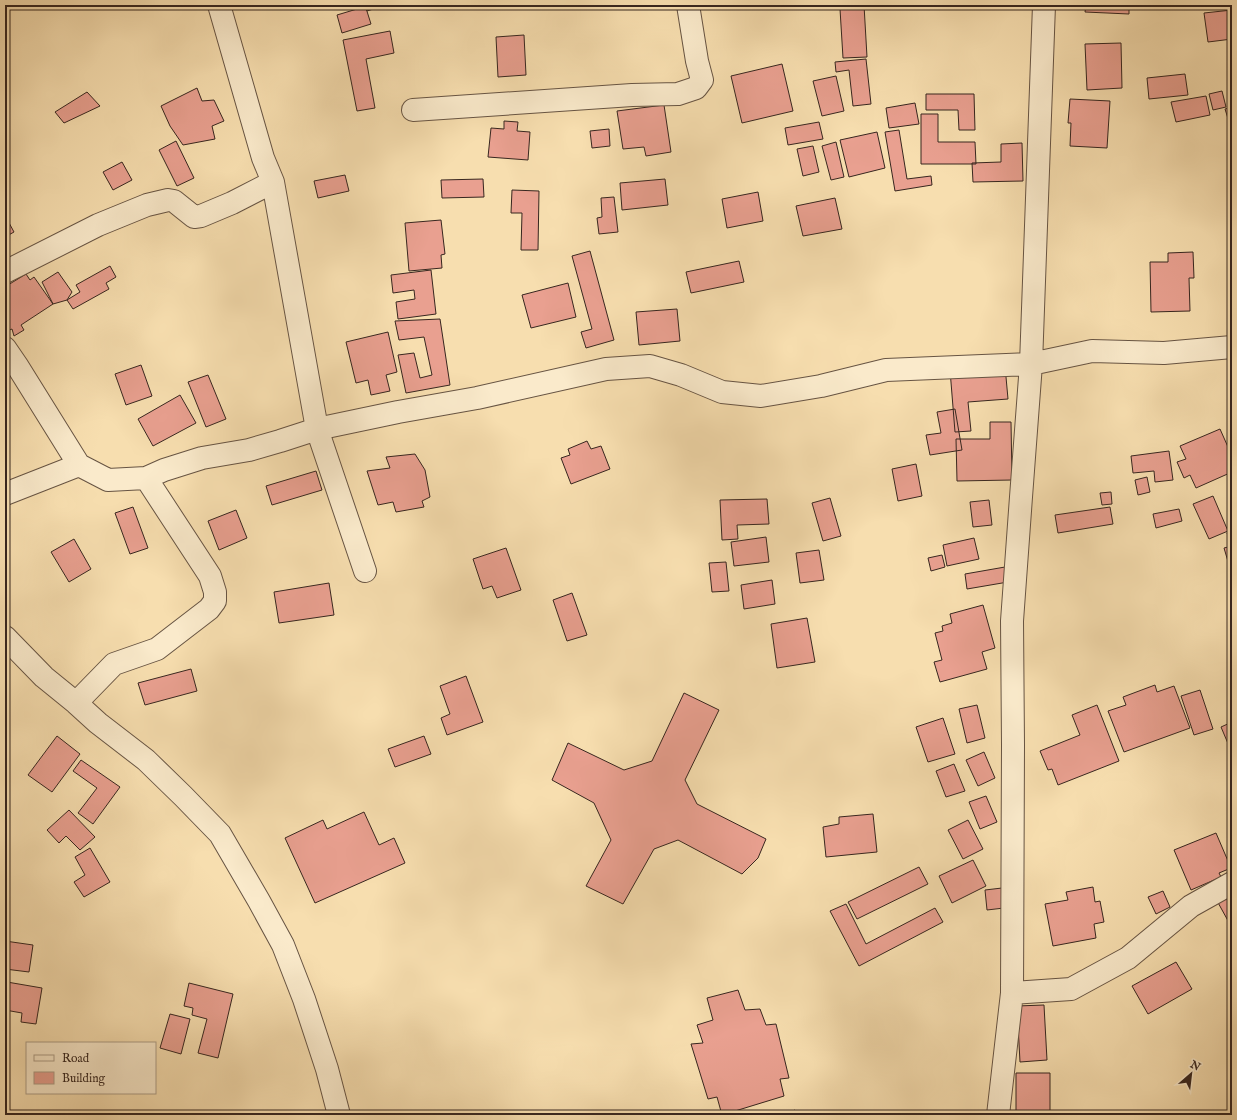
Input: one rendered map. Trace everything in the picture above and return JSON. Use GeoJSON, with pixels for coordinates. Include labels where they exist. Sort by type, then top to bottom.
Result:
{"type":"FeatureCollection","features":[{"type":"Feature","properties":{"kind":"street"},"geometry":{"type":"LineString","coordinates":[[218,5],[263,158],[272,182],[317,429],[365,571]]}},
{"type":"Feature","properties":{"kind":"street"},"geometry":{"type":"LineString","coordinates":[[413,110],[678,94],[696,88],[702,80],[697,61],[688,5]]}},
{"type":"Feature","properties":{"kind":"street"},"geometry":{"type":"LineString","coordinates":[[998,1115],[1012,993],[1012,621],[1031,364],[1044,5]]}},
{"type":"Feature","properties":{"kind":"street"},"geometry":{"type":"LineString","coordinates":[[5,272],[98,225],[147,205],[168,200],[174,201],[194,217],[201,216],[232,203],[272,182]]}},
{"type":"Feature","properties":{"kind":"street"},"geometry":{"type":"LineString","coordinates":[[5,348],[79,465],[108,480],[146,478],[164,470],[202,458],[248,450],[317,429],[398,412],[477,398],[606,369],[650,366],[681,375],[722,392],[761,396],[821,386],[886,370],[1031,364],[1092,351],[1164,354],[1232,347]]}},
{"type":"Feature","properties":{"kind":"street"},"geometry":{"type":"LineString","coordinates":[[5,494],[79,465]]}},
{"type":"Feature","properties":{"kind":"street"},"geometry":{"type":"LineString","coordinates":[[76,703],[114,664],[157,649],[209,609],[216,601],[210,576],[146,478]]}},
{"type":"Feature","properties":{"kind":"street"},"geometry":{"type":"LineString","coordinates":[[5,637],[44,678],[76,703],[98,723],[146,760],[220,834],[283,945],[304,999],[327,1069],[339,1115]]}},
{"type":"Feature","properties":{"kind":"street"},"geometry":{"type":"LineString","coordinates":[[1012,993],[1071,989],[1128,958],[1190,906],[1232,883]]}},
{"type":"Feature","properties":{"kind":"building"},"geometry":{"type":"Polygon","coordinates":[[[356,5],[365,5],[371,24],[342,33],[337,15],[357,9],[356,5]]]}},
{"type":"Feature","properties":{"kind":"building"},"geometry":{"type":"Polygon","coordinates":[[[365,5],[386,5],[367,11],[365,5]]]}},
{"type":"Feature","properties":{"kind":"building"},"geometry":{"type":"Polygon","coordinates":[[[834,5],[864,5],[867,57],[843,58],[840,9],[835,9],[834,5]]]}},
{"type":"Feature","properties":{"kind":"building"},"geometry":{"type":"Polygon","coordinates":[[[1086,5],[1129,5],[1129,14],[1085,12],[1086,5]]]}},
{"type":"Feature","properties":{"kind":"building"},"geometry":{"type":"Polygon","coordinates":[[[1232,10],[1232,39],[1208,42],[1204,13],[1232,10]]]}},
{"type":"Feature","properties":{"kind":"building"},"geometry":{"type":"Polygon","coordinates":[[[390,31],[394,53],[366,59],[375,108],[357,111],[343,40],[390,31]]]}},
{"type":"Feature","properties":{"kind":"building"},"geometry":{"type":"Polygon","coordinates":[[[524,35],[526,75],[498,77],[496,37],[524,35]]]}},
{"type":"Feature","properties":{"kind":"building"},"geometry":{"type":"Polygon","coordinates":[[[1121,43],[1122,88],[1087,90],[1085,44],[1121,43]]]}},
{"type":"Feature","properties":{"kind":"building"},"geometry":{"type":"Polygon","coordinates":[[[866,59],[871,104],[853,106],[849,70],[836,72],[835,62],[866,59]]]}},
{"type":"Feature","properties":{"kind":"building"},"geometry":{"type":"Polygon","coordinates":[[[782,64],[793,111],[742,123],[731,76],[782,64]]]}},
{"type":"Feature","properties":{"kind":"building"},"geometry":{"type":"Polygon","coordinates":[[[1185,74],[1188,95],[1149,99],[1147,78],[1185,74]]]}},
{"type":"Feature","properties":{"kind":"building"},"geometry":{"type":"Polygon","coordinates":[[[836,76],[844,111],[822,116],[813,81],[836,76]]]}},
{"type":"Feature","properties":{"kind":"building"},"geometry":{"type":"Polygon","coordinates":[[[197,88],[202,101],[214,100],[224,121],[212,126],[215,139],[183,145],[170,126],[161,106],[197,88]]]}},
{"type":"Feature","properties":{"kind":"building"},"geometry":{"type":"Polygon","coordinates":[[[1222,91],[1226,107],[1213,110],[1209,94],[1222,91]]]}},
{"type":"Feature","properties":{"kind":"building"},"geometry":{"type":"Polygon","coordinates":[[[87,92],[100,106],[64,123],[55,112],[87,92]]]}},
{"type":"Feature","properties":{"kind":"building"},"geometry":{"type":"Polygon","coordinates":[[[926,94],[974,94],[975,130],[959,130],[958,110],[926,110],[926,94]]]}},
{"type":"Feature","properties":{"kind":"building"},"geometry":{"type":"Polygon","coordinates":[[[1206,96],[1210,115],[1176,122],[1171,102],[1206,96]]]}},
{"type":"Feature","properties":{"kind":"building"},"geometry":{"type":"Polygon","coordinates":[[[1070,99],[1110,101],[1107,148],[1070,146],[1071,123],[1068,123],[1070,99]]]}},
{"type":"Feature","properties":{"kind":"building"},"geometry":{"type":"Polygon","coordinates":[[[915,103],[919,124],[889,128],[886,108],[915,103]]]}},
{"type":"Feature","properties":{"kind":"building"},"geometry":{"type":"Polygon","coordinates":[[[664,105],[671,152],[646,156],[644,147],[623,149],[617,111],[664,105]]]}},
{"type":"Feature","properties":{"kind":"building"},"geometry":{"type":"Polygon","coordinates":[[[1232,107],[1232,125],[1230,125],[1225,109],[1232,107]]]}},
{"type":"Feature","properties":{"kind":"building"},"geometry":{"type":"Polygon","coordinates":[[[921,114],[938,114],[938,142],[975,142],[976,164],[921,164],[921,114]]]}},
{"type":"Feature","properties":{"kind":"building"},"geometry":{"type":"Polygon","coordinates":[[[504,121],[518,122],[517,131],[530,132],[528,160],[488,157],[491,128],[504,129],[504,121]]]}},
{"type":"Feature","properties":{"kind":"building"},"geometry":{"type":"Polygon","coordinates":[[[819,122],[823,139],[788,145],[785,128],[819,122]]]}},
{"type":"Feature","properties":{"kind":"building"},"geometry":{"type":"Polygon","coordinates":[[[609,129],[610,146],[592,148],[590,131],[609,129]]]}},
{"type":"Feature","properties":{"kind":"building"},"geometry":{"type":"Polygon","coordinates":[[[899,130],[907,179],[931,176],[932,185],[895,191],[885,132],[899,130]]]}},
{"type":"Feature","properties":{"kind":"building"},"geometry":{"type":"Polygon","coordinates":[[[877,132],[885,168],[849,177],[840,140],[877,132]]]}},
{"type":"Feature","properties":{"kind":"building"},"geometry":{"type":"Polygon","coordinates":[[[176,141],[194,178],[177,186],[159,150],[176,141]]]}},
{"type":"Feature","properties":{"kind":"building"},"geometry":{"type":"Polygon","coordinates":[[[836,142],[844,177],[831,180],[822,146],[836,142]]]}},
{"type":"Feature","properties":{"kind":"building"},"geometry":{"type":"Polygon","coordinates":[[[1022,143],[1023,181],[973,182],[972,163],[1001,162],[1001,144],[1022,143]]]}},
{"type":"Feature","properties":{"kind":"building"},"geometry":{"type":"Polygon","coordinates":[[[813,146],[819,172],[803,176],[797,149],[813,146]]]}},
{"type":"Feature","properties":{"kind":"building"},"geometry":{"type":"Polygon","coordinates":[[[122,162],[132,180],[113,190],[103,172],[122,162]]]}},
{"type":"Feature","properties":{"kind":"building"},"geometry":{"type":"Polygon","coordinates":[[[345,175],[349,191],[318,198],[314,181],[345,175]]]}},
{"type":"Feature","properties":{"kind":"building"},"geometry":{"type":"Polygon","coordinates":[[[483,179],[484,197],[442,198],[441,180],[483,179]]]}},
{"type":"Feature","properties":{"kind":"building"},"geometry":{"type":"Polygon","coordinates":[[[665,179],[668,205],[622,210],[620,183],[665,179]]]}},
{"type":"Feature","properties":{"kind":"building"},"geometry":{"type":"Polygon","coordinates":[[[512,190],[539,191],[538,250],[521,250],[522,213],[511,213],[512,190]]]}},
{"type":"Feature","properties":{"kind":"building"},"geometry":{"type":"Polygon","coordinates":[[[758,192],[763,221],[727,228],[722,199],[758,192]]]}},
{"type":"Feature","properties":{"kind":"building"},"geometry":{"type":"Polygon","coordinates":[[[614,197],[618,232],[599,234],[597,218],[602,217],[601,198],[614,197]]]}},
{"type":"Feature","properties":{"kind":"building"},"geometry":{"type":"Polygon","coordinates":[[[835,198],[842,229],[803,236],[796,206],[835,198]]]}},
{"type":"Feature","properties":{"kind":"building"},"geometry":{"type":"Polygon","coordinates":[[[441,220],[445,254],[441,255],[442,268],[409,271],[405,223],[441,220]]]}},
{"type":"Feature","properties":{"kind":"building"},"geometry":{"type":"Polygon","coordinates":[[[8,221],[14,232],[5,237],[5,222],[8,221]]]}},
{"type":"Feature","properties":{"kind":"building"},"geometry":{"type":"Polygon","coordinates":[[[590,251],[614,340],[586,348],[581,332],[592,329],[572,256],[590,251]]]}},
{"type":"Feature","properties":{"kind":"building"},"geometry":{"type":"Polygon","coordinates":[[[1193,252],[1194,278],[1189,278],[1190,311],[1151,312],[1150,262],[1168,262],[1168,253],[1193,252]]]}},
{"type":"Feature","properties":{"kind":"building"},"geometry":{"type":"Polygon","coordinates":[[[739,261],[744,282],[691,293],[686,272],[739,261]]]}},
{"type":"Feature","properties":{"kind":"building"},"geometry":{"type":"Polygon","coordinates":[[[110,266],[116,277],[106,283],[109,289],[73,309],[67,300],[80,292],[76,285],[110,266]]]}},
{"type":"Feature","properties":{"kind":"building"},"geometry":{"type":"Polygon","coordinates":[[[431,270],[436,314],[398,319],[396,302],[415,299],[414,290],[393,293],[391,275],[431,270]]]}},
{"type":"Feature","properties":{"kind":"building"},"geometry":{"type":"Polygon","coordinates":[[[58,272],[72,292],[67,300],[53,304],[42,282],[58,272]]]}},
{"type":"Feature","properties":{"kind":"building"},"geometry":{"type":"Polygon","coordinates":[[[26,274],[30,280],[34,277],[53,304],[21,325],[24,330],[14,336],[12,329],[7,331],[5,328],[5,280],[8,285],[26,274]]]}},
{"type":"Feature","properties":{"kind":"building"},"geometry":{"type":"Polygon","coordinates":[[[568,283],[576,317],[531,328],[522,295],[568,283]]]}},
{"type":"Feature","properties":{"kind":"building"},"geometry":{"type":"Polygon","coordinates":[[[677,309],[680,341],[639,345],[636,312],[677,309]]]}},
{"type":"Feature","properties":{"kind":"building"},"geometry":{"type":"Polygon","coordinates":[[[440,319],[450,385],[406,393],[398,355],[414,353],[420,378],[432,375],[424,337],[399,340],[395,321],[440,319]]]}},
{"type":"Feature","properties":{"kind":"building"},"geometry":{"type":"Polygon","coordinates":[[[388,332],[397,372],[386,375],[390,391],[371,395],[368,380],[356,383],[346,342],[388,332]]]}},
{"type":"Feature","properties":{"kind":"building"},"geometry":{"type":"Polygon","coordinates":[[[141,365],[152,396],[126,405],[115,374],[141,365]]]}},
{"type":"Feature","properties":{"kind":"building"},"geometry":{"type":"Polygon","coordinates":[[[1005,366],[1008,399],[968,402],[971,431],[955,432],[950,370],[1005,366]]]}},
{"type":"Feature","properties":{"kind":"building"},"geometry":{"type":"Polygon","coordinates":[[[208,375],[226,419],[206,427],[188,382],[208,375]]]}},
{"type":"Feature","properties":{"kind":"building"},"geometry":{"type":"Polygon","coordinates":[[[180,395],[196,423],[153,446],[138,419],[180,395]]]}},
{"type":"Feature","properties":{"kind":"building"},"geometry":{"type":"Polygon","coordinates":[[[955,409],[962,450],[930,455],[926,435],[941,433],[937,412],[955,409]]]}},
{"type":"Feature","properties":{"kind":"building"},"geometry":{"type":"Polygon","coordinates":[[[990,422],[1011,422],[1012,480],[957,481],[956,439],[990,439],[990,422]]]}},
{"type":"Feature","properties":{"kind":"building"},"geometry":{"type":"Polygon","coordinates":[[[1220,429],[1232,456],[1232,472],[1196,488],[1190,475],[1184,478],[1177,462],[1186,459],[1180,446],[1220,429]]]}},
{"type":"Feature","properties":{"kind":"building"},"geometry":{"type":"Polygon","coordinates":[[[587,441],[591,449],[601,446],[610,469],[571,484],[561,458],[570,455],[568,449],[587,441]]]}},
{"type":"Feature","properties":{"kind":"building"},"geometry":{"type":"Polygon","coordinates":[[[1169,451],[1173,480],[1155,482],[1154,471],[1133,473],[1131,456],[1169,451]]]}},
{"type":"Feature","properties":{"kind":"building"},"geometry":{"type":"Polygon","coordinates":[[[415,454],[425,470],[430,497],[422,501],[424,507],[396,512],[393,502],[378,505],[367,471],[390,468],[386,457],[415,454]]]}},
{"type":"Feature","properties":{"kind":"building"},"geometry":{"type":"Polygon","coordinates":[[[916,464],[922,496],[898,501],[892,469],[916,464]]]}},
{"type":"Feature","properties":{"kind":"building"},"geometry":{"type":"Polygon","coordinates":[[[316,471],[322,490],[272,505],[266,486],[316,471]]]}},
{"type":"Feature","properties":{"kind":"building"},"geometry":{"type":"Polygon","coordinates":[[[1147,477],[1150,492],[1138,495],[1135,480],[1147,477]]]}},
{"type":"Feature","properties":{"kind":"building"},"geometry":{"type":"Polygon","coordinates":[[[1111,492],[1112,504],[1102,505],[1100,493],[1111,492]]]}},
{"type":"Feature","properties":{"kind":"building"},"geometry":{"type":"Polygon","coordinates":[[[1213,496],[1228,531],[1209,539],[1193,504],[1213,496]]]}},
{"type":"Feature","properties":{"kind":"building"},"geometry":{"type":"Polygon","coordinates":[[[830,498],[841,536],[823,541],[812,503],[830,498]]]}},
{"type":"Feature","properties":{"kind":"building"},"geometry":{"type":"Polygon","coordinates":[[[767,499],[769,524],[737,525],[738,539],[722,540],[720,500],[767,499]]]}},
{"type":"Feature","properties":{"kind":"building"},"geometry":{"type":"Polygon","coordinates":[[[989,500],[992,525],[973,527],[970,502],[989,500]]]}},
{"type":"Feature","properties":{"kind":"building"},"geometry":{"type":"Polygon","coordinates":[[[133,507],[148,548],[130,554],[115,513],[133,507]]]}},
{"type":"Feature","properties":{"kind":"building"},"geometry":{"type":"Polygon","coordinates":[[[1110,507],[1113,524],[1058,533],[1055,515],[1110,507]]]}},
{"type":"Feature","properties":{"kind":"building"},"geometry":{"type":"Polygon","coordinates":[[[1179,509],[1182,521],[1156,528],[1153,514],[1179,509]]]}},
{"type":"Feature","properties":{"kind":"building"},"geometry":{"type":"Polygon","coordinates":[[[236,510],[247,538],[219,550],[208,521],[236,510]]]}},
{"type":"Feature","properties":{"kind":"building"},"geometry":{"type":"Polygon","coordinates":[[[1232,531],[1232,538],[1229,539],[1227,533],[1232,531]]]}},
{"type":"Feature","properties":{"kind":"building"},"geometry":{"type":"Polygon","coordinates":[[[766,537],[769,562],[734,566],[731,542],[766,537]]]}},
{"type":"Feature","properties":{"kind":"building"},"geometry":{"type":"Polygon","coordinates":[[[974,538],[979,559],[947,566],[943,545],[974,538]]]}},
{"type":"Feature","properties":{"kind":"building"},"geometry":{"type":"Polygon","coordinates":[[[74,539],[91,569],[69,582],[51,552],[74,539]]]}},
{"type":"Feature","properties":{"kind":"building"},"geometry":{"type":"Polygon","coordinates":[[[1232,546],[1232,575],[1224,548],[1232,546]]]}},
{"type":"Feature","properties":{"kind":"building"},"geometry":{"type":"Polygon","coordinates":[[[506,548],[521,590],[497,598],[492,586],[483,589],[473,559],[506,548]]]}},
{"type":"Feature","properties":{"kind":"building"},"geometry":{"type":"Polygon","coordinates":[[[819,550],[824,580],[800,583],[796,553],[819,550]]]}},
{"type":"Feature","properties":{"kind":"building"},"geometry":{"type":"Polygon","coordinates":[[[942,555],[945,567],[931,571],[928,558],[942,555]]]}},
{"type":"Feature","properties":{"kind":"building"},"geometry":{"type":"Polygon","coordinates":[[[726,562],[729,591],[712,592],[709,563],[726,562]]]}},
{"type":"Feature","properties":{"kind":"building"},"geometry":{"type":"Polygon","coordinates":[[[1005,567],[1008,582],[967,589],[965,574],[1005,567]]]}},
{"type":"Feature","properties":{"kind":"building"},"geometry":{"type":"Polygon","coordinates":[[[772,580],[775,604],[744,609],[741,585],[772,580]]]}},
{"type":"Feature","properties":{"kind":"building"},"geometry":{"type":"Polygon","coordinates":[[[329,583],[334,615],[279,623],[274,592],[329,583]]]}},
{"type":"Feature","properties":{"kind":"building"},"geometry":{"type":"Polygon","coordinates":[[[572,593],[587,635],[567,641],[553,600],[572,593]]]}},
{"type":"Feature","properties":{"kind":"building"},"geometry":{"type":"Polygon","coordinates":[[[983,605],[995,648],[982,652],[987,669],[940,682],[934,662],[942,660],[935,633],[943,631],[942,626],[952,623],[950,614],[983,605]]]}},
{"type":"Feature","properties":{"kind":"building"},"geometry":{"type":"Polygon","coordinates":[[[807,618],[815,662],[777,668],[771,624],[807,618]]]}},
{"type":"Feature","properties":{"kind":"building"},"geometry":{"type":"Polygon","coordinates":[[[191,669],[197,691],[145,705],[138,683],[191,669]]]}},
{"type":"Feature","properties":{"kind":"building"},"geometry":{"type":"Polygon","coordinates":[[[466,676],[483,722],[447,735],[441,718],[450,714],[440,686],[466,676]]]}},
{"type":"Feature","properties":{"kind":"building"},"geometry":{"type":"Polygon","coordinates":[[[1155,685],[1157,692],[1174,686],[1190,728],[1124,752],[1108,711],[1126,705],[1123,697],[1155,685]]]}},
{"type":"Feature","properties":{"kind":"building"},"geometry":{"type":"Polygon","coordinates":[[[1200,690],[1213,729],[1194,735],[1181,696],[1200,690]]]}},
{"type":"Feature","properties":{"kind":"building"},"geometry":{"type":"Polygon","coordinates":[[[684,693],[719,710],[685,780],[697,804],[766,839],[758,858],[742,874],[678,840],[654,849],[623,904],[586,886],[611,840],[594,803],[552,780],[568,743],[624,770],[652,761],[684,693]]]}},
{"type":"Feature","properties":{"kind":"building"},"geometry":{"type":"Polygon","coordinates":[[[977,705],[985,738],[967,743],[959,709],[977,705]]]}},
{"type":"Feature","properties":{"kind":"building"},"geometry":{"type":"Polygon","coordinates":[[[1097,705],[1119,761],[1058,785],[1052,769],[1048,770],[1040,751],[1080,735],[1072,715],[1097,705]]]}},
{"type":"Feature","properties":{"kind":"building"},"geometry":{"type":"Polygon","coordinates":[[[943,718],[955,754],[928,762],[916,727],[943,718]]]}},
{"type":"Feature","properties":{"kind":"building"},"geometry":{"type":"Polygon","coordinates":[[[1232,722],[1232,753],[1221,727],[1232,722]]]}},
{"type":"Feature","properties":{"kind":"building"},"geometry":{"type":"Polygon","coordinates":[[[57,736],[80,754],[52,792],[28,775],[57,736]]]}},
{"type":"Feature","properties":{"kind":"building"},"geometry":{"type":"Polygon","coordinates":[[[424,736],[431,754],[395,767],[388,749],[424,736]]]}},
{"type":"Feature","properties":{"kind":"building"},"geometry":{"type":"Polygon","coordinates":[[[984,752],[995,778],[978,786],[966,760],[984,752]]]}},
{"type":"Feature","properties":{"kind":"building"},"geometry":{"type":"Polygon","coordinates":[[[81,760],[120,787],[93,824],[78,813],[97,788],[73,771],[81,760]]]}},
{"type":"Feature","properties":{"kind":"building"},"geometry":{"type":"Polygon","coordinates":[[[954,764],[965,791],[946,797],[936,771],[954,764]]]}},
{"type":"Feature","properties":{"kind":"building"},"geometry":{"type":"Polygon","coordinates":[[[986,796],[997,822],[980,829],[969,802],[986,796]]]}},
{"type":"Feature","properties":{"kind":"building"},"geometry":{"type":"Polygon","coordinates":[[[69,810],[95,837],[80,850],[66,836],[59,843],[47,830],[69,810]]]}},
{"type":"Feature","properties":{"kind":"building"},"geometry":{"type":"Polygon","coordinates":[[[364,812],[379,845],[394,838],[405,863],[315,903],[285,838],[323,820],[327,829],[364,812]]]}},
{"type":"Feature","properties":{"kind":"building"},"geometry":{"type":"Polygon","coordinates":[[[873,814],[877,852],[826,857],[823,827],[839,824],[839,817],[873,814]]]}},
{"type":"Feature","properties":{"kind":"building"},"geometry":{"type":"Polygon","coordinates":[[[968,820],[983,849],[963,859],[948,830],[968,820]]]}},
{"type":"Feature","properties":{"kind":"building"},"geometry":{"type":"Polygon","coordinates":[[[1216,833],[1231,868],[1219,873],[1221,877],[1191,890],[1174,850],[1216,833]]]}},
{"type":"Feature","properties":{"kind":"building"},"geometry":{"type":"Polygon","coordinates":[[[90,848],[110,882],[84,897],[74,882],[85,875],[75,857],[90,848]]]}},
{"type":"Feature","properties":{"kind":"building"},"geometry":{"type":"Polygon","coordinates":[[[973,860],[986,886],[952,903],[939,876],[973,860]]]}},
{"type":"Feature","properties":{"kind":"building"},"geometry":{"type":"Polygon","coordinates":[[[919,867],[928,884],[857,919],[848,902],[919,867]]]}},
{"type":"Feature","properties":{"kind":"building"},"geometry":{"type":"Polygon","coordinates":[[[1093,887],[1095,902],[1100,901],[1104,922],[1094,924],[1096,938],[1053,946],[1045,904],[1068,900],[1066,892],[1093,887]]]}},
{"type":"Feature","properties":{"kind":"building"},"geometry":{"type":"Polygon","coordinates":[[[1002,888],[1004,908],[987,910],[985,890],[1002,888]]]}},
{"type":"Feature","properties":{"kind":"building"},"geometry":{"type":"Polygon","coordinates":[[[1232,890],[1232,928],[1216,899],[1232,890]]]}},
{"type":"Feature","properties":{"kind":"building"},"geometry":{"type":"Polygon","coordinates":[[[1163,891],[1170,907],[1156,914],[1148,897],[1163,891]]]}},
{"type":"Feature","properties":{"kind":"building"},"geometry":{"type":"Polygon","coordinates":[[[846,904],[866,944],[935,908],[943,922],[859,966],[830,911],[846,904]]]}},
{"type":"Feature","properties":{"kind":"building"},"geometry":{"type":"Polygon","coordinates":[[[5,941],[33,945],[29,972],[5,969],[5,941]]]}},
{"type":"Feature","properties":{"kind":"building"},"geometry":{"type":"Polygon","coordinates":[[[1176,962],[1192,989],[1148,1014],[1132,986],[1176,962]]]}},
{"type":"Feature","properties":{"kind":"building"},"geometry":{"type":"Polygon","coordinates":[[[7,982],[42,988],[36,1024],[21,1022],[22,1013],[5,1010],[7,982]]]}},
{"type":"Feature","properties":{"kind":"building"},"geometry":{"type":"Polygon","coordinates":[[[189,983],[233,994],[218,1058],[198,1053],[207,1019],[192,1015],[193,1008],[184,1006],[189,983]]]}},
{"type":"Feature","properties":{"kind":"building"},"geometry":{"type":"Polygon","coordinates":[[[738,990],[745,1010],[760,1009],[766,1025],[776,1024],[789,1078],[780,1079],[784,1096],[722,1115],[717,1097],[708,1099],[691,1044],[703,1043],[697,1025],[713,1020],[707,998],[738,990]]]}},
{"type":"Feature","properties":{"kind":"building"},"geometry":{"type":"Polygon","coordinates":[[[1044,1005],[1047,1060],[1020,1062],[1017,1006],[1044,1005]]]}},
{"type":"Feature","properties":{"kind":"building"},"geometry":{"type":"Polygon","coordinates":[[[170,1014],[190,1019],[181,1054],[160,1048],[170,1014]]]}},
{"type":"Feature","properties":{"kind":"building"},"geometry":{"type":"Polygon","coordinates":[[[1016,1073],[1050,1073],[1050,1115],[1016,1115],[1016,1073]]]}},
{"type":"Feature","properties":{"kind":"building"},"geometry":{"type":"Polygon","coordinates":[[[795,1110],[797,1115],[783,1115],[795,1110]]]}}]}
